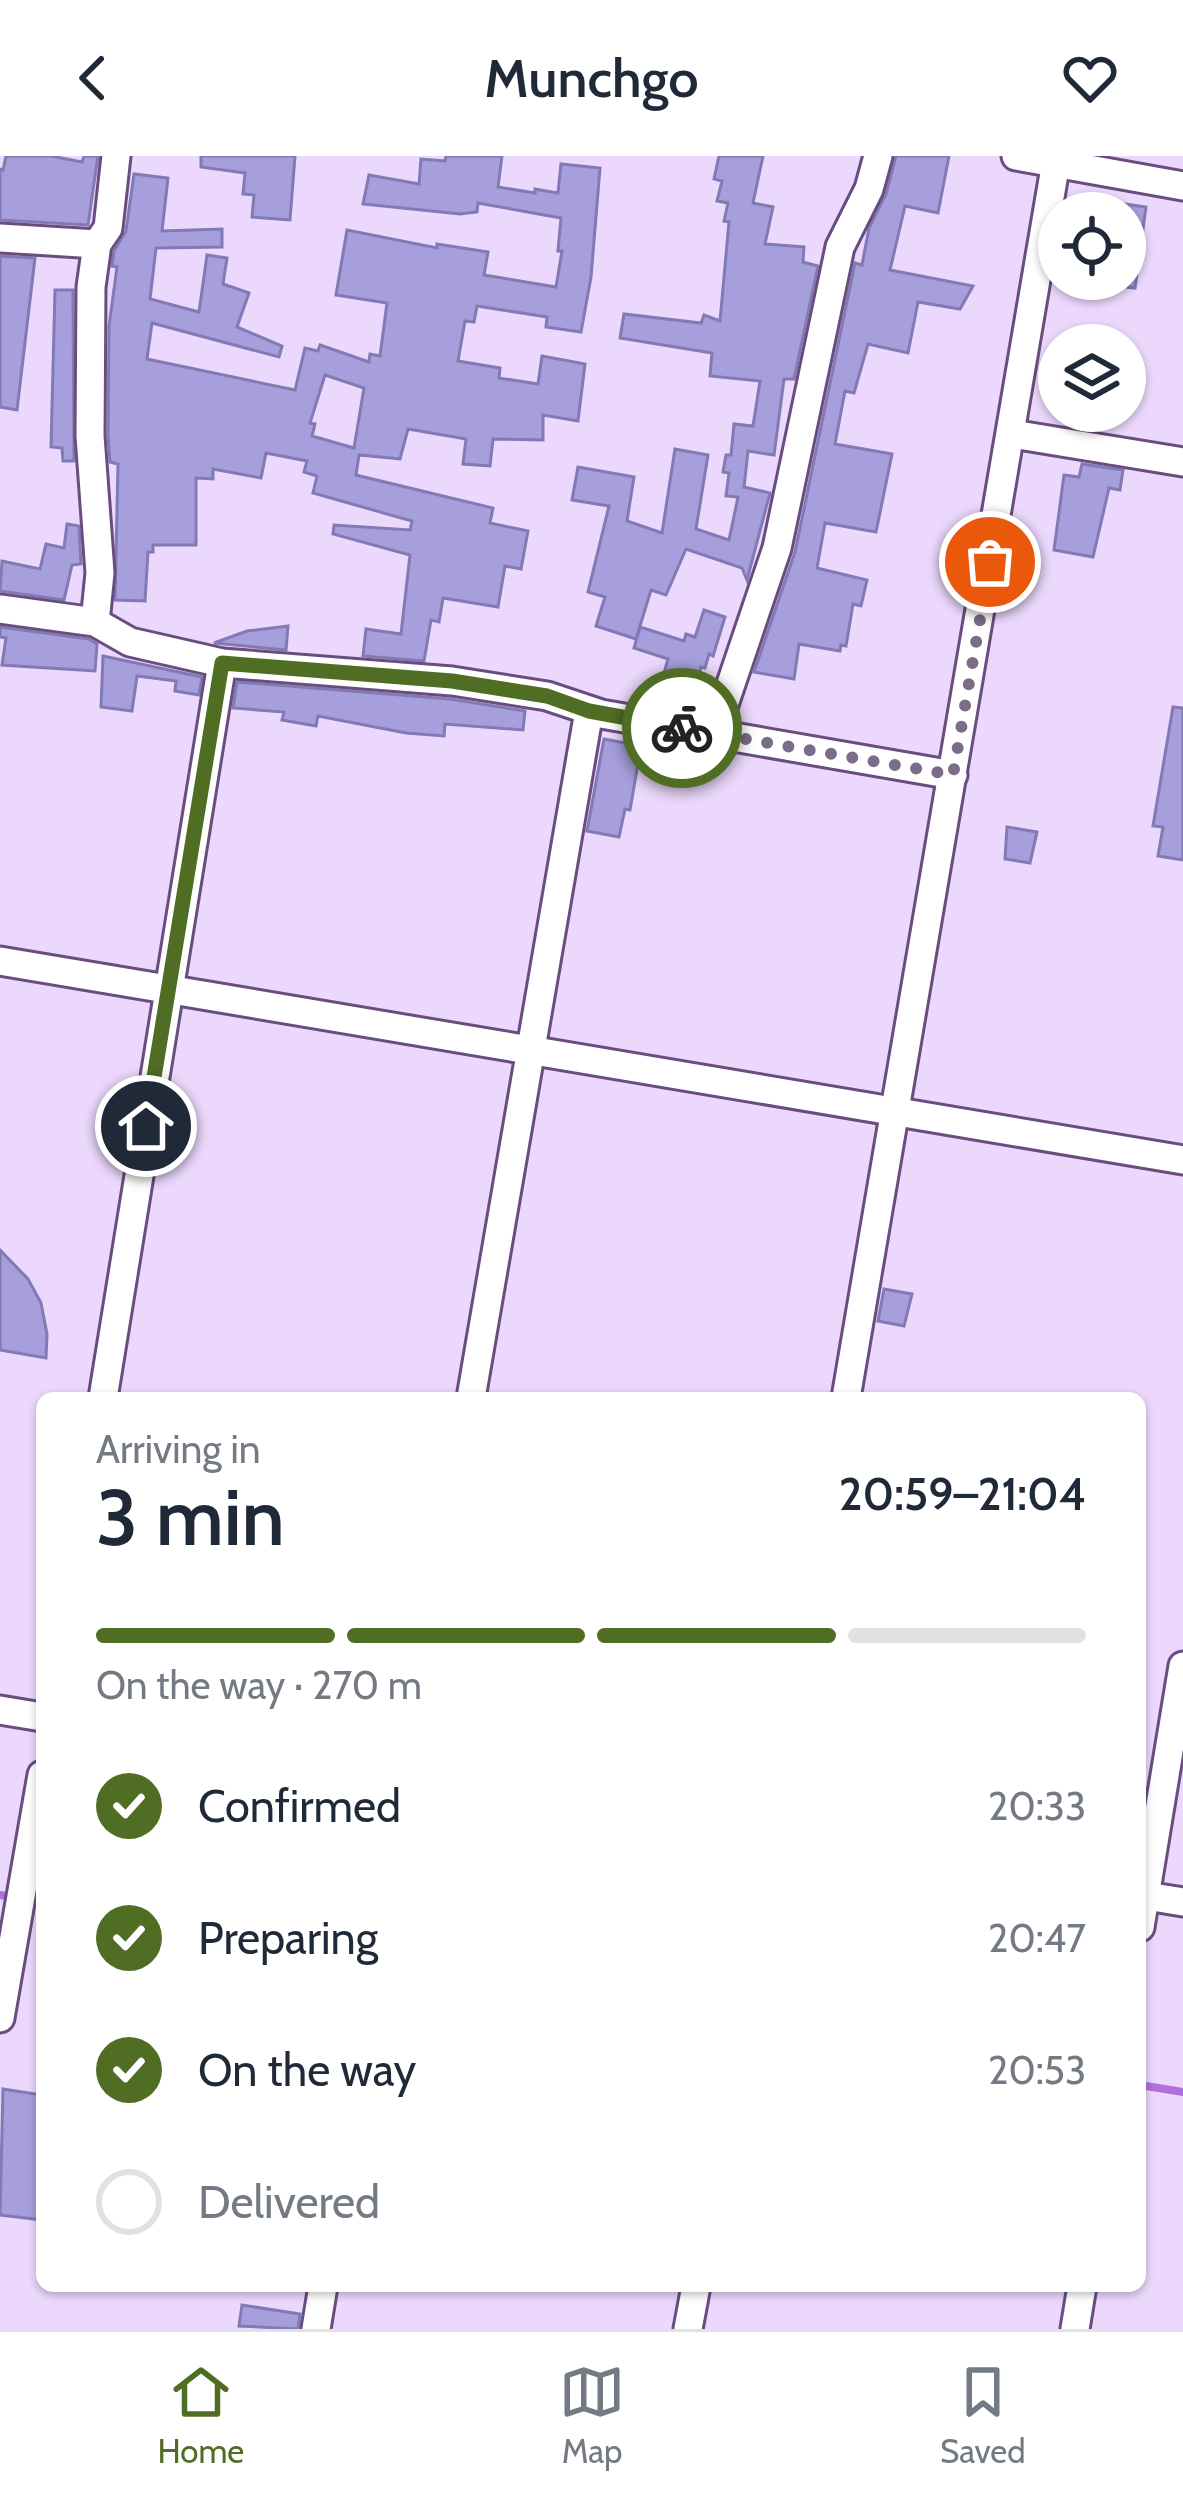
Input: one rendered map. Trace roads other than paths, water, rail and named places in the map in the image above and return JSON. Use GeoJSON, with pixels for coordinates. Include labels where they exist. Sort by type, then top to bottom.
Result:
{"type":"FeatureCollection","features":[{"type":"Feature","properties":{"kind":"street"},"geometry":{"type":"LineString","coordinates":[[95,622],[100,574],[90,436],[91,286],[97,244],[108,228],[116,156]]}},
{"type":"Feature","properties":{"kind":"street"},"geometry":{"type":"LineString","coordinates":[[714,734],[777,548],[840,247],[869,189],[878,156]]}},
{"type":"Feature","properties":{"kind":"street"},"geometry":{"type":"LineString","coordinates":[[1016,156],[1183,186]]}},
{"type":"Feature","properties":{"kind":"street"},"geometry":{"type":"LineString","coordinates":[[847,1392],[1056,160]]}},
{"type":"Feature","properties":{"kind":"street"},"geometry":{"type":"LineString","coordinates":[[0,238],[97,244]]}},
{"type":"Feature","properties":{"kind":"street"},"geometry":{"type":"LineString","coordinates":[[1012,434],[1183,462]]}},
{"type":"Feature","properties":{"kind":"street"},"geometry":{"type":"LineString","coordinates":[[0,609],[95,622],[130,642],[222,663],[452,681],[547,696],[589,711],[953,775]]}},
{"type":"Feature","properties":{"kind":"street"},"geometry":{"type":"LineString","coordinates":[[104,1392],[222,663]]}},
{"type":"Feature","properties":{"kind":"street"},"geometry":{"type":"LineString","coordinates":[[472,1392],[589,711]]}},
{"type":"Feature","properties":{"kind":"street"},"geometry":{"type":"LineString","coordinates":[[0,961],[1183,1160]]}},
{"type":"Feature","properties":{"kind":"street"},"geometry":{"type":"LineString","coordinates":[[1146,1874],[1183,1666]]}},
{"type":"Feature","properties":{"kind":"street"},"geometry":{"type":"LineString","coordinates":[[0,1710],[36,1716]]}},
{"type":"Feature","properties":{"kind":"street"},"geometry":{"type":"LineString","coordinates":[[0,2018],[36,1808]]}},
{"type":"Feature","properties":{"kind":"street"},"geometry":{"type":"LineString","coordinates":[[1146,1897],[1183,1902]]}},
{"type":"Feature","properties":{"kind":"street"},"geometry":{"type":"LineString","coordinates":[[316,2329],[321,2292]]}},
{"type":"Feature","properties":{"kind":"street"},"geometry":{"type":"LineString","coordinates":[[688,2329],[695,2292]]}},
{"type":"Feature","properties":{"kind":"street"},"geometry":{"type":"LineString","coordinates":[[1075,2329],[1081,2292]]}},
{"type":"Feature","properties":{"kind":"waterway"},"geometry":{"type":"LineString","coordinates":[[0,1895],[36,1901]]}},
{"type":"Feature","properties":{"kind":"waterway"},"geometry":{"type":"LineString","coordinates":[[1146,2086],[1183,2092]]}}]}
